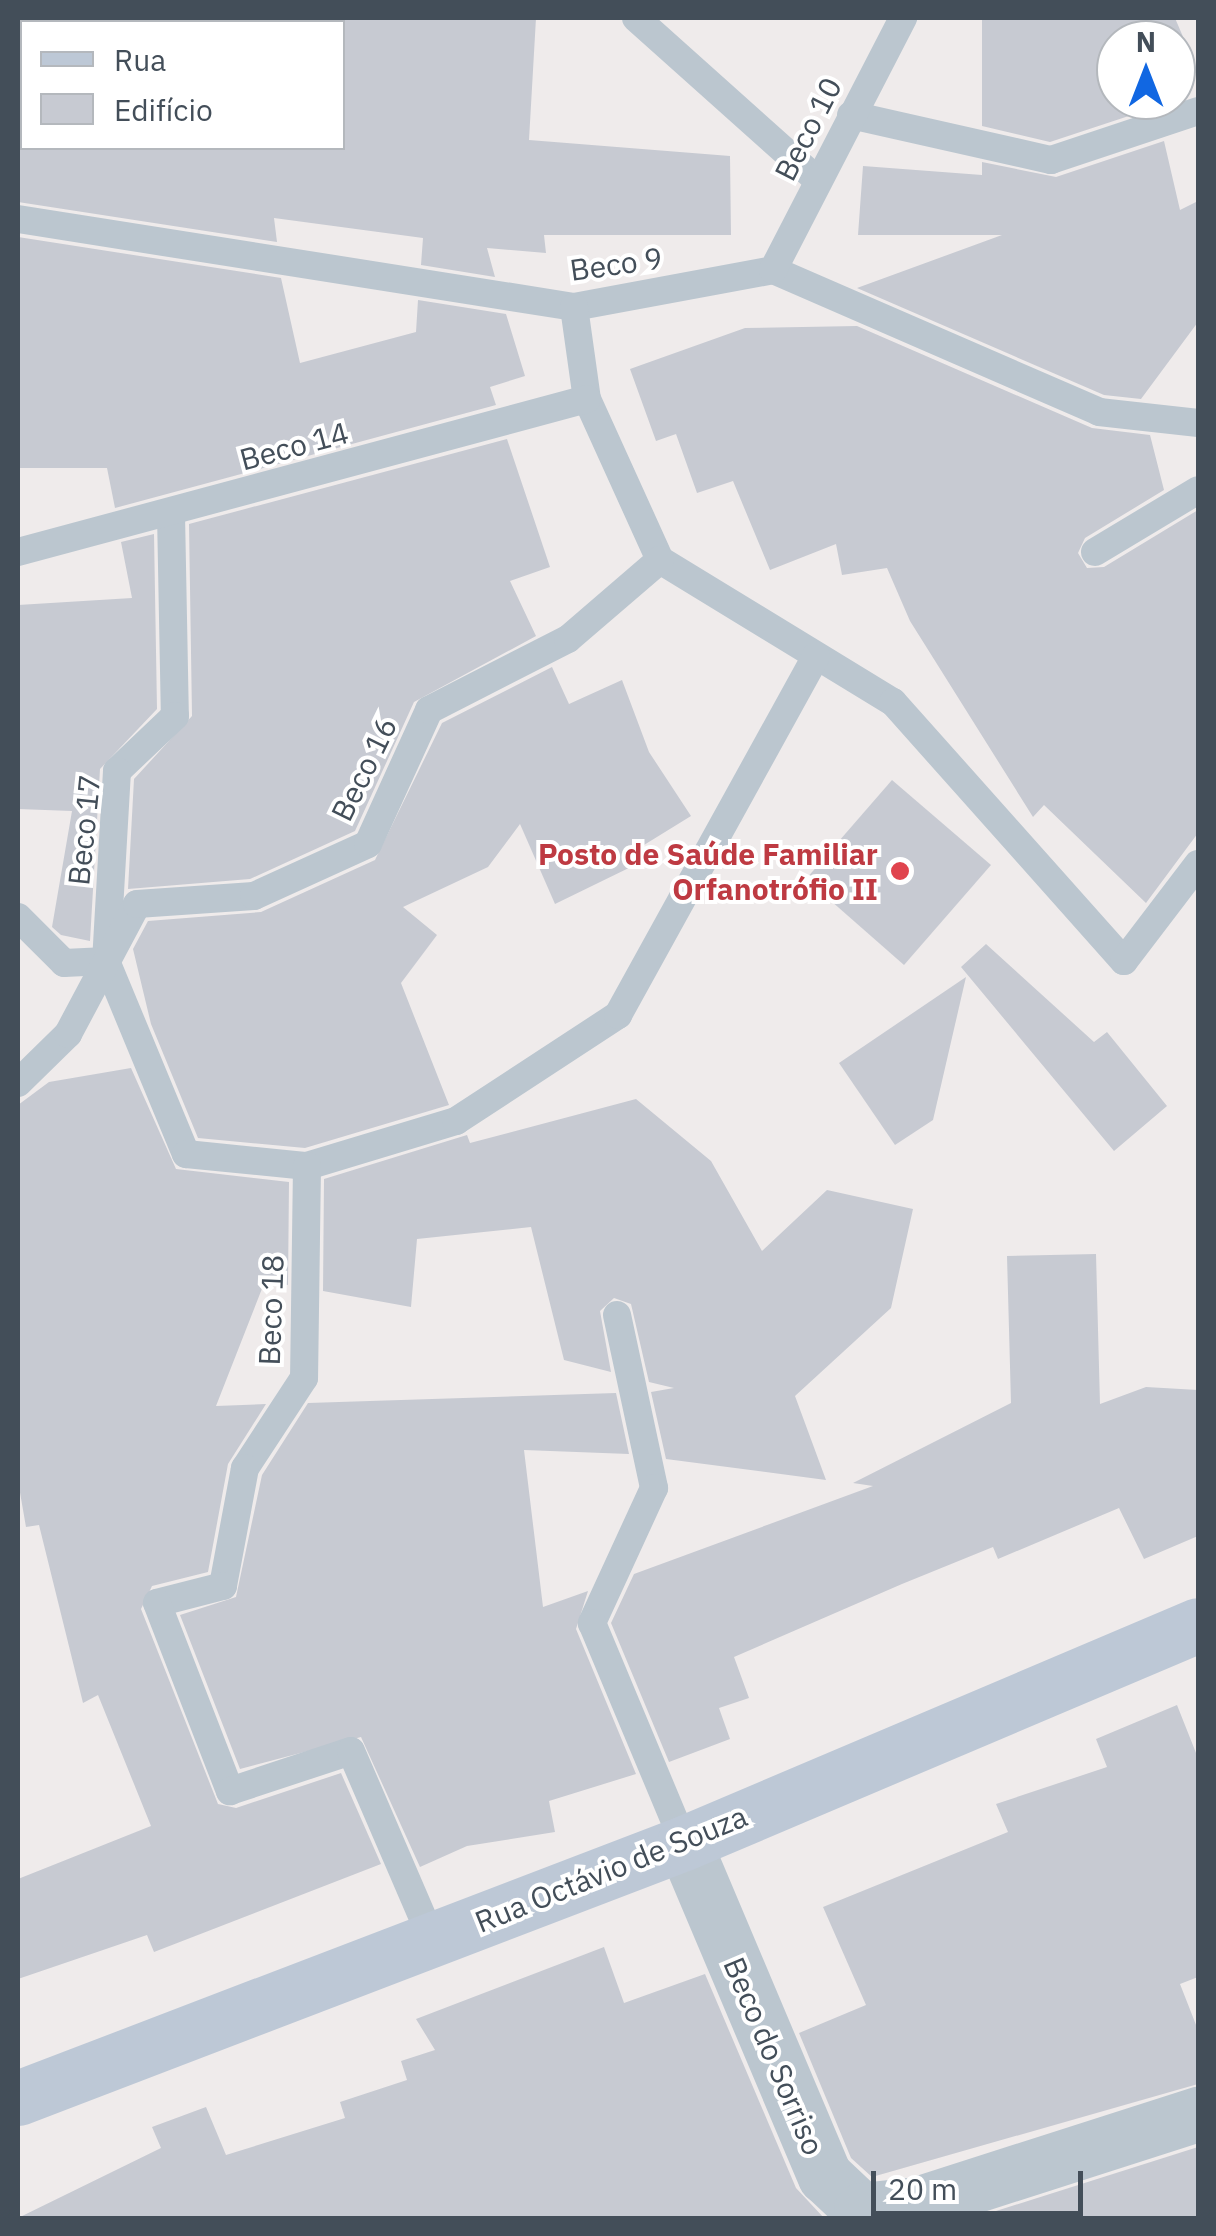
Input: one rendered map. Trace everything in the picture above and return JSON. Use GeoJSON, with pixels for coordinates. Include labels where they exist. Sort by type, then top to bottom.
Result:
{"type":"FeatureCollection","features":[{"type":"Feature","properties":{"kind":"street","name":"Rua Octávio de Souza"},"geometry":{"type":"LineString","coordinates":[[18,2098],[684,1843],[1198,1625]]}},
{"type":"Feature","properties":{"kind":"street","name":"Beco do Sorriso"},"geometry":{"type":"LineString","coordinates":[[684,1843],[825,2176],[861,2210],[917,2204],[1198,2114]]}},
{"type":"Feature","properties":{"kind":"lane"},"geometry":{"type":"LineString","coordinates":[[636,18],[818,181]]}},
{"type":"Feature","properties":{"kind":"lane","name":"Beco 10"},"geometry":{"type":"LineString","coordinates":[[773,270],[904,18]]}},
{"type":"Feature","properties":{"kind":"lane"},"geometry":{"type":"LineString","coordinates":[[851,115],[1052,160],[1198,110]]}},
{"type":"Feature","properties":{"kind":"lane","name":"Beco 9"},"geometry":{"type":"LineString","coordinates":[[18,219],[574,307],[773,270]]}},
{"type":"Feature","properties":{"kind":"lane"},"geometry":{"type":"LineString","coordinates":[[773,270],[1098,412],[1198,422]]}},
{"type":"Feature","properties":{"kind":"lane"},"geometry":{"type":"LineString","coordinates":[[574,307],[588,399],[660,560],[893,702],[1124,961],[1198,864]]}},
{"type":"Feature","properties":{"kind":"lane","name":"Beco 14"},"geometry":{"type":"LineString","coordinates":[[18,552],[588,399]]}},
{"type":"Feature","properties":{"kind":"lane"},"geometry":{"type":"LineString","coordinates":[[1096,552],[1198,490]]}},
{"type":"Feature","properties":{"kind":"lane","name":"Beco 17"},"geometry":{"type":"LineString","coordinates":[[18,1083],[68,1034],[106,961],[117,771],[175,716],[170,514]]}},
{"type":"Feature","properties":{"kind":"lane","name":"Beco 16"},"geometry":{"type":"LineString","coordinates":[[106,961],[137,904],[254,896],[368,844],[429,710],[568,639],[660,560]]}},
{"type":"Feature","properties":{"kind":"lane"},"geometry":{"type":"LineString","coordinates":[[18,918],[64,963],[106,961],[186,1154],[307,1166],[456,1121],[618,1015],[816,656]]}},
{"type":"Feature","properties":{"kind":"lane","name":"Beco 18"},"geometry":{"type":"LineString","coordinates":[[307,1166],[304,1378],[245,1468],[223,1586],[157,1602],[230,1791],[351,1751],[432,1940]]}},
{"type":"Feature","properties":{"kind":"lane"},"geometry":{"type":"LineString","coordinates":[[617,1315],[654,1488],[592,1622],[684,1843]]}},
{"type":"Feature","properties":{"kind":"building"},"geometry":{"type":"Polygon","coordinates":[[[536,18],[529,140],[730,156],[731,235],[544,235],[546,253],[487,248],[495,277],[421,265],[423,238],[274,218],[277,242],[18,202],[18,148],[345,150],[342,20],[536,18]]]}},
{"type":"Feature","properties":{"kind":"building"},"geometry":{"type":"Polygon","coordinates":[[[982,18],[1175,18],[1096,20],[1096,120],[1117,120],[1050,142],[982,126],[982,18]]]}},
{"type":"Feature","properties":{"kind":"building"},"geometry":{"type":"Polygon","coordinates":[[[1164,141],[1180,210],[1198,201],[1198,322],[1141,399],[1104,395],[857,288],[1002,235],[858,235],[863,166],[982,175],[982,162],[1056,177],[1164,141]]]}},
{"type":"Feature","properties":{"kind":"building"},"geometry":{"type":"Polygon","coordinates":[[[18,237],[281,278],[300,363],[416,332],[418,300],[506,314],[525,376],[490,387],[496,405],[115,508],[107,468],[18,468],[18,237]]]}},
{"type":"Feature","properties":{"kind":"building"},"geometry":{"type":"Polygon","coordinates":[[[857,326],[1092,428],[1150,435],[1164,490],[1085,538],[1078,553],[1087,568],[1104,567],[1198,510],[1198,833],[1146,903],[1044,805],[1033,817],[910,621],[887,568],[842,575],[836,544],[770,570],[733,481],[697,493],[676,434],[656,441],[630,369],[745,328],[857,326]]]}},
{"type":"Feature","properties":{"kind":"building"},"geometry":{"type":"Polygon","coordinates":[[[507,439],[550,567],[510,581],[536,636],[414,702],[355,831],[250,879],[128,889],[134,779],[192,716],[189,524],[507,439]]]}},
{"type":"Feature","properties":{"kind":"building"},"geometry":{"type":"Polygon","coordinates":[[[154,534],[157,709],[100,769],[90,941],[61,935],[52,927],[72,811],[18,809],[18,605],[132,598],[121,542],[154,534]]]}},
{"type":"Feature","properties":{"kind":"building"},"geometry":{"type":"Polygon","coordinates":[[[552,667],[569,704],[622,680],[649,752],[691,816],[631,853],[637,864],[555,904],[520,824],[488,867],[403,907],[437,935],[401,983],[449,1105],[305,1148],[198,1138],[151,1024],[133,949],[148,921],[261,912],[375,860],[442,723],[552,667]]]}},
{"type":"Feature","properties":{"kind":"building","name":"Posto de Saúde Familiar Orfanotrófio II"},"geometry":{"type":"Polygon","coordinates":[[[892,780],[991,865],[904,965],[806,879],[892,780]]]}},
{"type":"Feature","properties":{"kind":"building"},"geometry":{"type":"Polygon","coordinates":[[[986,944],[1094,1042],[1107,1032],[1167,1106],[1114,1151],[961,967],[986,944]]]}},
{"type":"Feature","properties":{"kind":"building"},"geometry":{"type":"Polygon","coordinates":[[[966,977],[933,1120],[895,1145],[839,1063],[966,977]]]}},
{"type":"Feature","properties":{"kind":"building"},"geometry":{"type":"Polygon","coordinates":[[[131,1068],[176,1169],[289,1182],[288,1285],[265,1281],[216,1406],[266,1404],[228,1464],[208,1572],[152,1586],[141,1609],[218,1804],[236,1808],[341,1773],[381,1864],[154,1952],[147,1935],[18,1979],[18,1879],[151,1826],[98,1695],[83,1703],[39,1525],[26,1527],[18,1481],[18,1105],[49,1082],[131,1068]]]}},
{"type":"Feature","properties":{"kind":"building"},"geometry":{"type":"Polygon","coordinates":[[[636,1099],[711,1161],[762,1251],[827,1190],[913,1209],[891,1308],[795,1396],[826,1480],[666,1459],[651,1392],[674,1388],[649,1382],[631,1304],[614,1298],[600,1311],[611,1372],[564,1360],[531,1227],[417,1239],[411,1307],[323,1291],[324,1179],[467,1135],[470,1143],[636,1099]]]}},
{"type":"Feature","properties":{"kind":"building"},"geometry":{"type":"Polygon","coordinates":[[[1096,1254],[1100,1404],[1146,1387],[1198,1390],[1198,1536],[1144,1559],[1119,1508],[998,1559],[993,1547],[902,1584],[734,1657],[749,1698],[719,1708],[730,1739],[669,1762],[611,1623],[634,1574],[873,1486],[853,1483],[1011,1403],[1007,1256],[1096,1254]]]}},
{"type":"Feature","properties":{"kind":"building"},"geometry":{"type":"Polygon","coordinates":[[[616,1393],[629,1454],[524,1450],[543,1607],[588,1591],[576,1629],[636,1774],[549,1801],[555,1832],[467,1846],[420,1867],[361,1737],[240,1769],[180,1615],[236,1597],[262,1475],[308,1403],[616,1393]]]}},
{"type":"Feature","properties":{"kind":"building"},"geometry":{"type":"Polygon","coordinates":[[[1177,1705],[1198,1758],[1198,1977],[1180,1984],[1198,2030],[1198,2084],[872,2177],[851,2158],[799,2033],[866,2005],[823,1907],[1008,1832],[996,1804],[1107,1767],[1096,1739],[1177,1705]]]}},
{"type":"Feature","properties":{"kind":"building"},"geometry":{"type":"Polygon","coordinates":[[[604,1947],[624,2003],[705,1974],[796,2188],[824,2218],[18,2218],[161,2148],[152,2127],[206,2107],[226,2155],[345,2118],[340,2102],[407,2080],[401,2061],[435,2050],[416,2019],[604,1947]]]}},
{"type":"Feature","properties":{"kind":"building"},"geometry":{"type":"Polygon","coordinates":[[[1198,2147],[1198,2218],[974,2218],[1198,2147]]]}},
{"type":"Feature","properties":{"kind":"place","name":"Posto de Saúde Familiar Orfanotrófio II"},"geometry":{"type":"Point","coordinates":[900,871]}}]}
